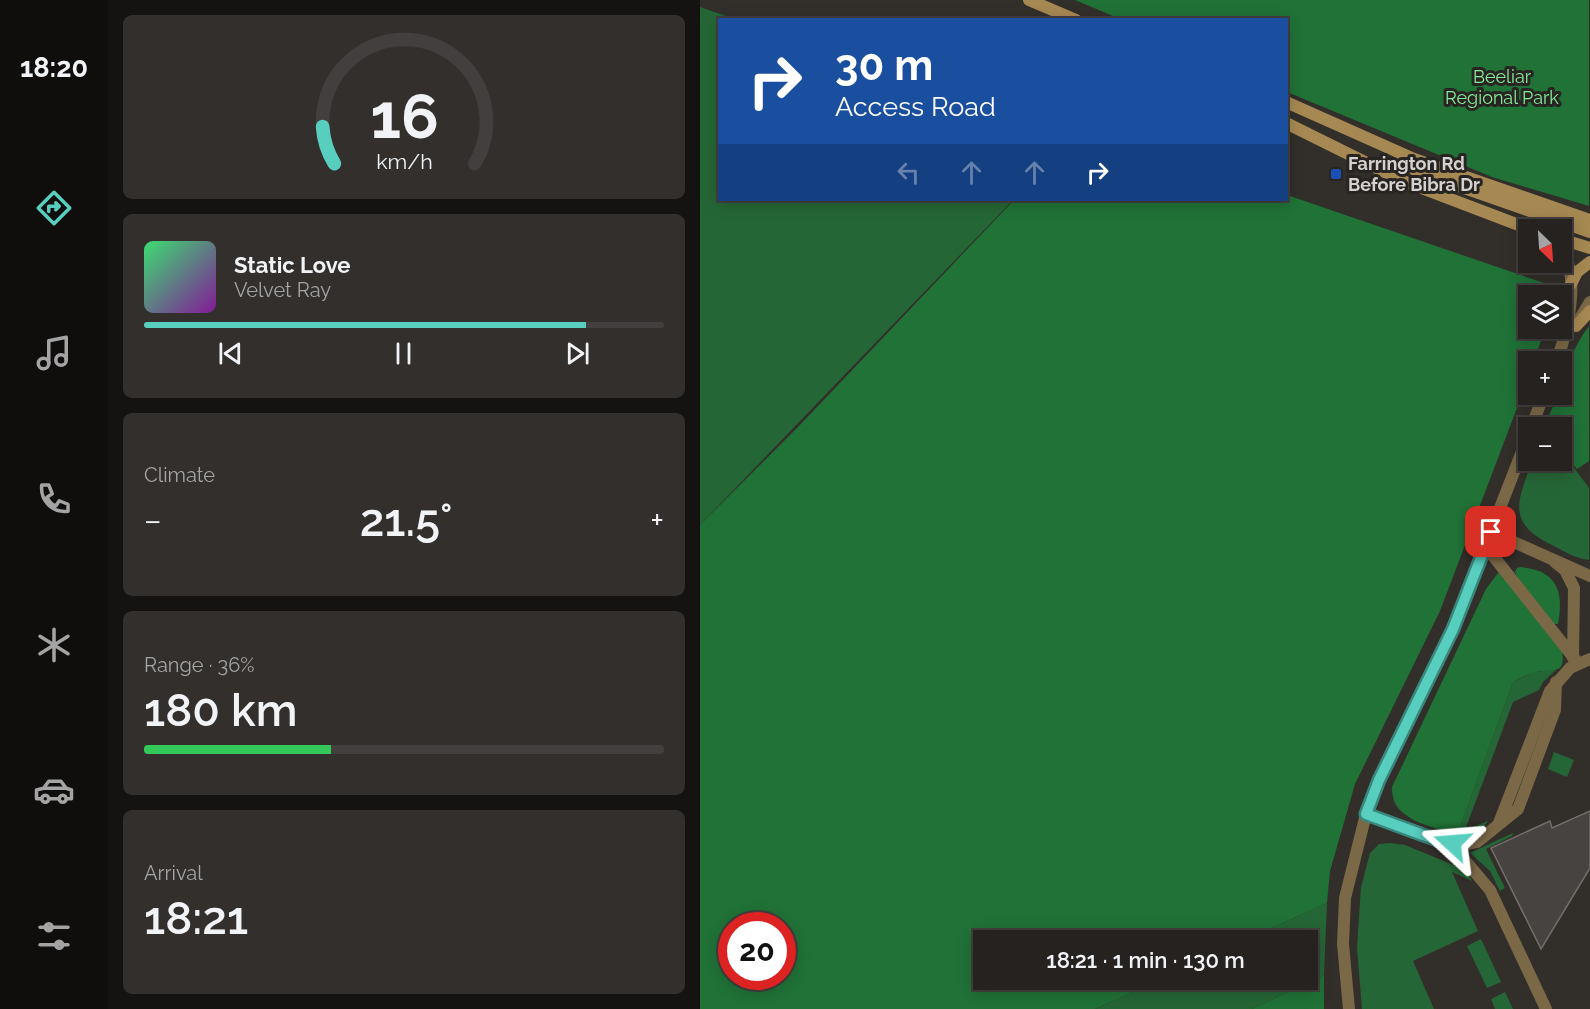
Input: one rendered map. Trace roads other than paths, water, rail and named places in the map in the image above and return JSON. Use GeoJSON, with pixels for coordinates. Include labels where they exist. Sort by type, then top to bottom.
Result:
{"type":"FeatureCollection","features":[{"type":"Feature","properties":{"kind":"main road"},"geometry":{"type":"LineString","coordinates":[[1030,0],[1071,18]]}},
{"type":"Feature","properties":{"kind":"main road"},"geometry":{"type":"LineString","coordinates":[[1288,103],[1414,159],[1590,220]]}},
{"type":"Feature","properties":{"kind":"main road"},"geometry":{"type":"LineString","coordinates":[[1288,124],[1402,181],[1518,225]]}},
{"type":"Feature","properties":{"kind":"main road"},"geometry":{"type":"LineString","coordinates":[[1397,151],[1403,160],[1416,171],[1590,232]]}},
{"type":"Feature","properties":{"kind":"main road"},"geometry":{"type":"LineString","coordinates":[[1572,242],[1590,248]]}},
{"type":"Feature","properties":{"kind":"main road"},"geometry":{"type":"LineString","coordinates":[[1571,284],[1578,272],[1590,261]]}},
{"type":"Feature","properties":{"kind":"main road"},"geometry":{"type":"LineString","coordinates":[[1576,326],[1590,311]]}},
{"type":"Feature","properties":{"kind":"street"},"geometry":{"type":"LineString","coordinates":[[1565,340],[1570,273]]}},
{"type":"Feature","properties":{"kind":"street"},"geometry":{"type":"LineString","coordinates":[[1560,351],[1565,340],[1590,302]]}},
{"type":"Feature","properties":{"kind":"street"},"geometry":{"type":"LineString","coordinates":[[1349,1009],[1343,944],[1345,898],[1366,814],[1379,780],[1453,629],[1518,462]]}},
{"type":"Feature","properties":{"kind":"street"},"geometry":{"type":"LineString","coordinates":[[1491,532],[1590,576]]}},
{"type":"Feature","properties":{"kind":"street"},"geometry":{"type":"LineString","coordinates":[[1486,547],[1581,661]]}},
{"type":"Feature","properties":{"kind":"street"},"geometry":{"type":"LineString","coordinates":[[1555,562],[1565,570],[1574,588],[1581,661]]}},
{"type":"Feature","properties":{"kind":"street"},"geometry":{"type":"LineString","coordinates":[[1366,814],[1458,846],[1470,845],[1497,827],[1518,808],[1555,711],[1556,682],[1581,661]]}},
{"type":"Feature","properties":{"kind":"street"},"geometry":{"type":"LineString","coordinates":[[1445,843],[1463,858],[1490,890],[1546,1009]]}},
{"type":"Feature","properties":{"kind":"street"},"geometry":{"type":"LineString","coordinates":[[1493,897],[1511,922],[1551,1009]]}},
{"type":"Feature","properties":{"kind":"place","name":"Farrington Rd Before Bibra Dr"},"geometry":{"type":"Point","coordinates":[1336,174]}},
{"type":"Feature","properties":{"kind":"park label","name":"Beeliar Regional Park"},"geometry":{"type":"Point","coordinates":[1502,88]}}]}
